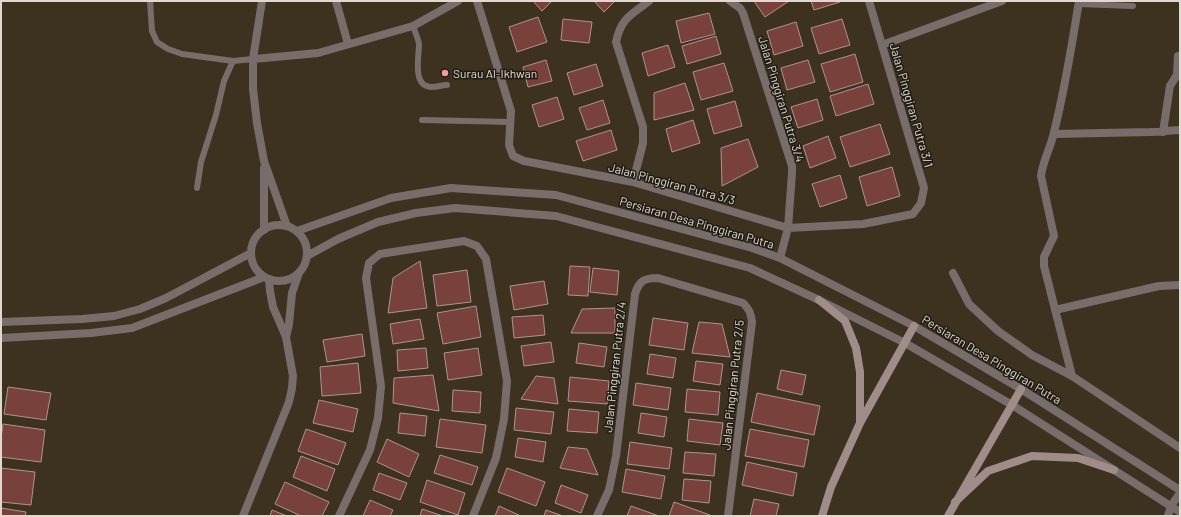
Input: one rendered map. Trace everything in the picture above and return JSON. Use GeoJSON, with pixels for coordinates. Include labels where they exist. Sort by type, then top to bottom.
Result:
{"type":"FeatureCollection","features":[{"type":"Feature","properties":{"kind":"main road"},"geometry":{"type":"LineString","coordinates":[[819,300],[845,321],[856,348],[860,372],[860,423]]}},
{"type":"Feature","properties":{"kind":"main road"},"geometry":{"type":"LineString","coordinates":[[822,516],[831,487],[860,423],[914,326]]}},
{"type":"Feature","properties":{"kind":"main road"},"geometry":{"type":"LineString","coordinates":[[948,516],[1021,389]]}},
{"type":"Feature","properties":{"kind":"main road"},"geometry":{"type":"LineString","coordinates":[[955,502],[988,471],[1032,456],[1078,458],[1114,470]]}},
{"type":"Feature","properties":{"kind":"street"},"geometry":{"type":"LineString","coordinates":[[262,1],[253,59],[253,89],[264,161],[287,226]]}},
{"type":"Feature","properties":{"kind":"street"},"geometry":{"type":"LineString","coordinates":[[336,1],[348,44]]}},
{"type":"Feature","properties":{"kind":"street"},"geometry":{"type":"LineString","coordinates":[[253,59],[318,53],[413,26],[458,1]]}},
{"type":"Feature","properties":{"kind":"street","name":"Jalan Pinggiran Putra 3/3"},"geometry":{"type":"LineString","coordinates":[[477,1],[511,111],[509,145],[513,156],[524,161],[633,182],[788,228],[863,224],[913,214]]}},
{"type":"Feature","properties":{"kind":"street"},"geometry":{"type":"LineString","coordinates":[[633,182],[643,143],[643,127],[616,42],[618,30],[625,20],[649,1]]}},
{"type":"Feature","properties":{"kind":"street","name":"Jalan Pinggiran Putra 3/4"},"geometry":{"type":"LineString","coordinates":[[730,1],[740,8],[743,13],[792,166],[788,228],[780,258]]}},
{"type":"Feature","properties":{"kind":"street","name":"Jalan Pinggiran Putra 3/1"},"geometry":{"type":"LineString","coordinates":[[869,1],[924,188],[921,203],[913,214]]}},
{"type":"Feature","properties":{"kind":"street"},"geometry":{"type":"LineString","coordinates":[[882,45],[1002,1]]}},
{"type":"Feature","properties":{"kind":"street"},"geometry":{"type":"LineString","coordinates":[[1072,376],[1043,262],[1054,236],[1041,176],[1042,167],[1054,134],[1070,59],[1079,2]]}},
{"type":"Feature","properties":{"kind":"street"},"geometry":{"type":"LineString","coordinates":[[1163,132],[1170,86],[1176,75],[1178,56]]}},
{"type":"Feature","properties":{"kind":"street"},"geometry":{"type":"LineString","coordinates":[[1054,134],[1163,132],[1180,130]]}},
{"type":"Feature","properties":{"kind":"street"},"geometry":{"type":"LineString","coordinates":[[264,161],[264,230]]}},
{"type":"Feature","properties":{"kind":"street","name":"Persiaran Desa Pinggiran Putra"},"geometry":{"type":"LineString","coordinates":[[297,231],[391,198],[451,188],[556,195],[752,248],[780,258],[914,326],[1021,389],[1180,490]]}},
{"type":"Feature","properties":{"kind":"street"},"geometry":{"type":"LineString","coordinates":[[307,256],[338,239],[378,222],[416,213],[455,208],[556,216],[750,268],[819,300],[905,343],[1012,405],[1180,512]]}},
{"type":"Feature","properties":{"kind":"street"},"geometry":{"type":"LineString","coordinates":[[279,224],[287,226],[297,231],[306,242],[307,256],[305,266],[292,278],[285,281],[277,281],[267,278],[258,271],[251,254],[253,244],[257,236],[264,230],[279,224]]}},
{"type":"Feature","properties":{"kind":"street"},"geometry":{"type":"LineString","coordinates":[[339,516],[370,450],[378,418],[381,386],[366,278],[369,263],[380,254],[464,240],[477,246],[486,259],[507,381],[504,420],[496,458],[473,516]]}},
{"type":"Feature","properties":{"kind":"street"},"geometry":{"type":"LineString","coordinates":[[1,322],[82,319],[114,316],[140,310],[251,254]]}},
{"type":"Feature","properties":{"kind":"street"},"geometry":{"type":"LineString","coordinates":[[286,337],[289,324],[292,293],[299,273]]}},
{"type":"Feature","properties":{"kind":"street"},"geometry":{"type":"LineString","coordinates":[[953,273],[969,304],[998,332],[1032,355],[1072,376],[1180,448]]}},
{"type":"Feature","properties":{"kind":"street"},"geometry":{"type":"LineString","coordinates":[[243,516],[289,402],[292,388],[292,376],[286,337],[273,307],[267,278]]}},
{"type":"Feature","properties":{"kind":"street"},"geometry":{"type":"LineString","coordinates":[[1,338],[91,333],[132,328],[267,278]]}},
{"type":"Feature","properties":{"kind":"street","name":"Jalan Pinggiran Putra 2/4"},"geometry":{"type":"LineString","coordinates":[[597,516],[609,490],[616,456],[637,286],[642,281],[649,278],[658,278],[700,291]]}},
{"type":"Feature","properties":{"kind":"street"},"geometry":{"type":"LineString","coordinates":[[1055,310],[1159,286],[1180,285]]}},
{"type":"Feature","properties":{"kind":"street","name":"Jalan Pinggiran Putra 2/5"},"geometry":{"type":"LineString","coordinates":[[700,291],[743,303],[751,314],[752,322],[728,516]]}},
{"type":"Feature","properties":{"kind":"street"},"geometry":{"type":"LineString","coordinates":[[1168,516],[1171,506],[1180,493]]}},
{"type":"Feature","properties":{"kind":"lane"},"geometry":{"type":"LineString","coordinates":[[150,1],[152,31],[157,42],[168,49],[182,54],[233,61],[253,59]]}},
{"type":"Feature","properties":{"kind":"lane"},"geometry":{"type":"LineString","coordinates":[[1079,2],[1133,6]]}},
{"type":"Feature","properties":{"kind":"lane"},"geometry":{"type":"LineString","coordinates":[[413,26],[418,42],[419,56],[417,68],[422,82],[426,86],[432,87],[447,85]]}},
{"type":"Feature","properties":{"kind":"lane"},"geometry":{"type":"LineString","coordinates":[[197,188],[201,162],[216,115],[224,81],[233,61]]}},
{"type":"Feature","properties":{"kind":"lane"},"geometry":{"type":"LineString","coordinates":[[422,120],[510,122]]}},
{"type":"Feature","properties":{"kind":"building"},"geometry":{"type":"Polygon","coordinates":[[[533,1],[552,1],[542,11],[533,1]]]}},
{"type":"Feature","properties":{"kind":"building"},"geometry":{"type":"Polygon","coordinates":[[[594,1],[615,1],[604,12],[594,1]]]}},
{"type":"Feature","properties":{"kind":"building"},"geometry":{"type":"Polygon","coordinates":[[[754,1],[789,1],[765,17],[754,1]]]}},
{"type":"Feature","properties":{"kind":"building"},"geometry":{"type":"Polygon","coordinates":[[[811,1],[840,1],[840,2],[814,10],[811,1]]]}},
{"type":"Feature","properties":{"kind":"building"},"geometry":{"type":"Polygon","coordinates":[[[709,13],[715,34],[681,43],[676,21],[709,13]]]}},
{"type":"Feature","properties":{"kind":"building"},"geometry":{"type":"Polygon","coordinates":[[[538,17],[547,42],[517,52],[509,27],[538,17]]]}},
{"type":"Feature","properties":{"kind":"building"},"geometry":{"type":"Polygon","coordinates":[[[563,19],[592,22],[589,43],[561,40],[563,19]]]}},
{"type":"Feature","properties":{"kind":"building"},"geometry":{"type":"Polygon","coordinates":[[[842,19],[850,45],[819,54],[811,28],[842,19]]]}},
{"type":"Feature","properties":{"kind":"building"},"geometry":{"type":"Polygon","coordinates":[[[796,22],[803,46],[774,55],[767,31],[796,22]]]}},
{"type":"Feature","properties":{"kind":"building"},"geometry":{"type":"Polygon","coordinates":[[[716,36],[721,54],[687,64],[682,46],[716,36]]]}},
{"type":"Feature","properties":{"kind":"building"},"geometry":{"type":"Polygon","coordinates":[[[668,45],[675,67],[648,76],[642,53],[668,45]]]}},
{"type":"Feature","properties":{"kind":"building"},"geometry":{"type":"Polygon","coordinates":[[[855,54],[863,82],[830,92],[821,64],[855,54]]]}},
{"type":"Feature","properties":{"kind":"building"},"geometry":{"type":"Polygon","coordinates":[[[546,60],[552,81],[528,87],[523,67],[546,60]]]}},
{"type":"Feature","properties":{"kind":"building"},"geometry":{"type":"Polygon","coordinates":[[[808,60],[815,82],[787,90],[781,68],[808,60]]]}},
{"type":"Feature","properties":{"kind":"building"},"geometry":{"type":"Polygon","coordinates":[[[724,63],[733,91],[701,100],[693,72],[724,63]]]}},
{"type":"Feature","properties":{"kind":"building"},"geometry":{"type":"Polygon","coordinates":[[[596,64],[603,86],[574,95],[567,73],[596,64]]]}},
{"type":"Feature","properties":{"kind":"building"},"geometry":{"type":"Polygon","coordinates":[[[685,83],[694,110],[654,120],[654,93],[685,83]]]}},
{"type":"Feature","properties":{"kind":"building"},"geometry":{"type":"Polygon","coordinates":[[[868,84],[874,104],[836,116],[830,96],[868,84]]]}},
{"type":"Feature","properties":{"kind":"building"},"geometry":{"type":"Polygon","coordinates":[[[557,97],[564,119],[539,127],[532,105],[557,97]]]}},
{"type":"Feature","properties":{"kind":"building"},"geometry":{"type":"Polygon","coordinates":[[[817,99],[823,120],[798,128],[791,107],[817,99]]]}},
{"type":"Feature","properties":{"kind":"building"},"geometry":{"type":"Polygon","coordinates":[[[603,100],[610,123],[587,130],[579,108],[603,100]]]}},
{"type":"Feature","properties":{"kind":"building"},"geometry":{"type":"Polygon","coordinates":[[[735,101],[742,126],[714,134],[707,109],[735,101]]]}},
{"type":"Feature","properties":{"kind":"building"},"geometry":{"type":"Polygon","coordinates":[[[693,120],[700,143],[672,152],[666,129],[693,120]]]}},
{"type":"Feature","properties":{"kind":"building"},"geometry":{"type":"Polygon","coordinates":[[[880,124],[890,154],[850,167],[840,137],[880,124]]]}},
{"type":"Feature","properties":{"kind":"building"},"geometry":{"type":"Polygon","coordinates":[[[611,130],[617,150],[583,161],[576,141],[611,130]]]}},
{"type":"Feature","properties":{"kind":"building"},"geometry":{"type":"Polygon","coordinates":[[[828,136],[836,158],[810,168],[803,146],[828,136]]]}},
{"type":"Feature","properties":{"kind":"building"},"geometry":{"type":"Polygon","coordinates":[[[748,139],[758,167],[722,186],[721,148],[748,139]]]}},
{"type":"Feature","properties":{"kind":"building"},"geometry":{"type":"Polygon","coordinates":[[[892,167],[900,196],[867,206],[859,177],[892,167]]]}},
{"type":"Feature","properties":{"kind":"building"},"geometry":{"type":"Polygon","coordinates":[[[840,175],[847,198],[820,207],[812,184],[840,175]]]}},
{"type":"Feature","properties":{"kind":"building"},"geometry":{"type":"Polygon","coordinates":[[[420,261],[427,308],[388,313],[393,278],[420,261]]]}},
{"type":"Feature","properties":{"kind":"building"},"geometry":{"type":"Polygon","coordinates":[[[570,266],[590,267],[588,296],[568,295],[570,266]]]}},
{"type":"Feature","properties":{"kind":"building"},"geometry":{"type":"Polygon","coordinates":[[[593,268],[619,271],[617,295],[590,292],[593,268]]]}},
{"type":"Feature","properties":{"kind":"building"},"geometry":{"type":"Polygon","coordinates":[[[467,270],[471,302],[437,306],[433,275],[467,270]]]}},
{"type":"Feature","properties":{"kind":"building"},"geometry":{"type":"Polygon","coordinates":[[[544,281],[548,304],[514,310],[510,286],[544,281]]]}},
{"type":"Feature","properties":{"kind":"building"},"geometry":{"type":"Polygon","coordinates":[[[476,306],[481,337],[443,344],[437,313],[476,306]]]}},
{"type":"Feature","properties":{"kind":"building"},"geometry":{"type":"Polygon","coordinates":[[[615,308],[615,333],[571,333],[582,309],[615,308]]]}},
{"type":"Feature","properties":{"kind":"building"},"geometry":{"type":"Polygon","coordinates":[[[543,315],[545,335],[514,338],[512,317],[543,315]]]}},
{"type":"Feature","properties":{"kind":"building"},"geometry":{"type":"Polygon","coordinates":[[[653,318],[688,323],[684,350],[649,345],[653,318]]]}},
{"type":"Feature","properties":{"kind":"building"},"geometry":{"type":"Polygon","coordinates":[[[420,319],[424,339],[393,344],[390,324],[420,319]]]}},
{"type":"Feature","properties":{"kind":"building"},"geometry":{"type":"Polygon","coordinates":[[[699,322],[722,324],[730,357],[692,353],[699,322]]]}},
{"type":"Feature","properties":{"kind":"building"},"geometry":{"type":"Polygon","coordinates":[[[362,334],[365,356],[327,362],[323,340],[362,334]]]}},
{"type":"Feature","properties":{"kind":"building"},"geometry":{"type":"Polygon","coordinates":[[[551,342],[554,362],[524,366],[521,346],[551,342]]]}},
{"type":"Feature","properties":{"kind":"building"},"geometry":{"type":"Polygon","coordinates":[[[579,343],[607,347],[604,367],[576,363],[579,343]]]}},
{"type":"Feature","properties":{"kind":"building"},"geometry":{"type":"Polygon","coordinates":[[[426,348],[428,368],[398,371],[397,350],[426,348]]]}},
{"type":"Feature","properties":{"kind":"building"},"geometry":{"type":"Polygon","coordinates":[[[478,348],[482,375],[448,380],[444,353],[478,348]]]}},
{"type":"Feature","properties":{"kind":"building"},"geometry":{"type":"Polygon","coordinates":[[[650,354],[676,358],[673,378],[647,374],[650,354]]]}},
{"type":"Feature","properties":{"kind":"building"},"geometry":{"type":"Polygon","coordinates":[[[696,361],[723,364],[720,385],[693,381],[696,361]]]}},
{"type":"Feature","properties":{"kind":"building"},"geometry":{"type":"Polygon","coordinates":[[[358,363],[361,393],[322,396],[320,367],[358,363]]]}},
{"type":"Feature","properties":{"kind":"building"},"geometry":{"type":"Polygon","coordinates":[[[781,370],[806,375],[802,395],[777,389],[781,370]]]}},
{"type":"Feature","properties":{"kind":"building"},"geometry":{"type":"Polygon","coordinates":[[[433,375],[439,411],[393,403],[394,378],[433,375]]]}},
{"type":"Feature","properties":{"kind":"building"},"geometry":{"type":"Polygon","coordinates":[[[536,376],[554,378],[558,404],[521,399],[536,376]]]}},
{"type":"Feature","properties":{"kind":"building"},"geometry":{"type":"Polygon","coordinates":[[[570,377],[609,381],[607,404],[568,401],[570,377]]]}},
{"type":"Feature","properties":{"kind":"building"},"geometry":{"type":"Polygon","coordinates":[[[636,383],[671,388],[668,410],[633,405],[636,383]]]}},
{"type":"Feature","properties":{"kind":"building"},"geometry":{"type":"Polygon","coordinates":[[[8,387],[51,393],[46,420],[4,414],[8,387]]]}},
{"type":"Feature","properties":{"kind":"building"},"geometry":{"type":"Polygon","coordinates":[[[687,389],[720,392],[718,415],[685,412],[687,389]]]}},
{"type":"Feature","properties":{"kind":"building"},"geometry":{"type":"Polygon","coordinates":[[[453,390],[481,392],[480,413],[452,411],[453,390]]]}},
{"type":"Feature","properties":{"kind":"building"},"geometry":{"type":"Polygon","coordinates":[[[757,393],[820,406],[814,435],[751,422],[757,393]]]}},
{"type":"Feature","properties":{"kind":"building"},"geometry":{"type":"Polygon","coordinates":[[[319,400],[358,409],[353,432],[313,423],[319,400]]]}},
{"type":"Feature","properties":{"kind":"building"},"geometry":{"type":"Polygon","coordinates":[[[516,408],[554,412],[551,434],[514,430],[516,408]]]}},
{"type":"Feature","properties":{"kind":"building"},"geometry":{"type":"Polygon","coordinates":[[[569,409],[599,412],[597,433],[567,431],[569,409]]]}},
{"type":"Feature","properties":{"kind":"building"},"geometry":{"type":"Polygon","coordinates":[[[400,413],[427,416],[425,436],[398,433],[400,413]]]}},
{"type":"Feature","properties":{"kind":"building"},"geometry":{"type":"Polygon","coordinates":[[[641,413],[667,417],[664,437],[638,433],[641,413]]]}},
{"type":"Feature","properties":{"kind":"building"},"geometry":{"type":"Polygon","coordinates":[[[440,419],[486,425],[482,453],[436,447],[440,419]]]}},
{"type":"Feature","properties":{"kind":"building"},"geometry":{"type":"Polygon","coordinates":[[[689,419],[723,423],[720,445],[687,441],[689,419]]]}},
{"type":"Feature","properties":{"kind":"building"},"geometry":{"type":"Polygon","coordinates":[[[3,424],[45,430],[41,462],[1,457],[3,424]]]}},
{"type":"Feature","properties":{"kind":"building"},"geometry":{"type":"Polygon","coordinates":[[[306,429],[346,443],[338,465],[298,451],[306,429]]]}},
{"type":"Feature","properties":{"kind":"building"},"geometry":{"type":"Polygon","coordinates":[[[750,429],[809,440],[804,467],[745,456],[750,429]]]}},
{"type":"Feature","properties":{"kind":"building"},"geometry":{"type":"Polygon","coordinates":[[[518,438],[546,442],[543,462],[515,457],[518,438]]]}},
{"type":"Feature","properties":{"kind":"building"},"geometry":{"type":"Polygon","coordinates":[[[387,439],[419,454],[409,477],[377,462],[387,439]]]}},
{"type":"Feature","properties":{"kind":"building"},"geometry":{"type":"Polygon","coordinates":[[[630,442],[672,448],[669,469],[627,464],[630,442]]]}},
{"type":"Feature","properties":{"kind":"building"},"geometry":{"type":"Polygon","coordinates":[[[568,447],[587,449],[598,475],[560,468],[568,447]]]}},
{"type":"Feature","properties":{"kind":"building"},"geometry":{"type":"Polygon","coordinates":[[[685,452],[716,454],[714,476],[683,473],[685,452]]]}},
{"type":"Feature","properties":{"kind":"building"},"geometry":{"type":"Polygon","coordinates":[[[440,455],[478,467],[472,485],[434,473],[440,455]]]}},
{"type":"Feature","properties":{"kind":"building"},"geometry":{"type":"Polygon","coordinates":[[[301,456],[335,469],[327,491],[293,477],[301,456]]]}},
{"type":"Feature","properties":{"kind":"building"},"geometry":{"type":"Polygon","coordinates":[[[747,462],[797,473],[793,496],[742,485],[747,462]]]}},
{"type":"Feature","properties":{"kind":"building"},"geometry":{"type":"Polygon","coordinates":[[[1,468],[35,472],[31,505],[1,502],[1,468]]]}},
{"type":"Feature","properties":{"kind":"building"},"geometry":{"type":"Polygon","coordinates":[[[507,468],[545,482],[536,506],[498,492],[507,468]]]}},
{"type":"Feature","properties":{"kind":"building"},"geometry":{"type":"Polygon","coordinates":[[[626,469],[665,476],[661,499],[622,492],[626,469]]]}},
{"type":"Feature","properties":{"kind":"building"},"geometry":{"type":"Polygon","coordinates":[[[379,473],[407,483],[400,500],[373,490],[379,473]]]}},
{"type":"Feature","properties":{"kind":"building"},"geometry":{"type":"Polygon","coordinates":[[[684,479],[711,481],[709,503],[682,500],[684,479]]]}},
{"type":"Feature","properties":{"kind":"building"},"geometry":{"type":"Polygon","coordinates":[[[427,480],[465,493],[458,515],[420,502],[427,480]]]}},
{"type":"Feature","properties":{"kind":"building"},"geometry":{"type":"Polygon","coordinates":[[[285,482],[329,502],[322,516],[301,516],[275,504],[285,482]]]}},
{"type":"Feature","properties":{"kind":"building"},"geometry":{"type":"Polygon","coordinates":[[[561,485],[588,495],[581,513],[555,503],[561,485]]]}},
{"type":"Feature","properties":{"kind":"building"},"geometry":{"type":"Polygon","coordinates":[[[754,499],[779,504],[776,516],[750,516],[754,499]]]}},
{"type":"Feature","properties":{"kind":"building"},"geometry":{"type":"Polygon","coordinates":[[[370,500],[393,510],[390,516],[363,516],[370,500]]]}},
{"type":"Feature","properties":{"kind":"building"},"geometry":{"type":"Polygon","coordinates":[[[674,502],[710,515],[669,516],[674,502]]]}},
{"type":"Feature","properties":{"kind":"building"},"geometry":{"type":"Polygon","coordinates":[[[499,506],[521,516],[495,516],[499,506]]]}},
{"type":"Feature","properties":{"kind":"building"},"geometry":{"type":"Polygon","coordinates":[[[631,506],[659,516],[627,516],[631,506]]]}},
{"type":"Feature","properties":{"kind":"building"},"geometry":{"type":"Polygon","coordinates":[[[1,508],[26,512],[25,516],[1,516],[1,508]]]}},
{"type":"Feature","properties":{"kind":"building"},"geometry":{"type":"Polygon","coordinates":[[[422,509],[443,516],[420,516],[422,509]]]}},
{"type":"Feature","properties":{"kind":"building"},"geometry":{"type":"Polygon","coordinates":[[[272,510],[287,516],[270,516],[272,510]]]}},
{"type":"Feature","properties":{"kind":"building"},"geometry":{"type":"Polygon","coordinates":[[[546,510],[563,516],[544,516],[546,510]]]}},
{"type":"Feature","properties":{"kind":"place","name":"Surau Al-Ikhwan"},"geometry":{"type":"Point","coordinates":[445,73]}}]}
